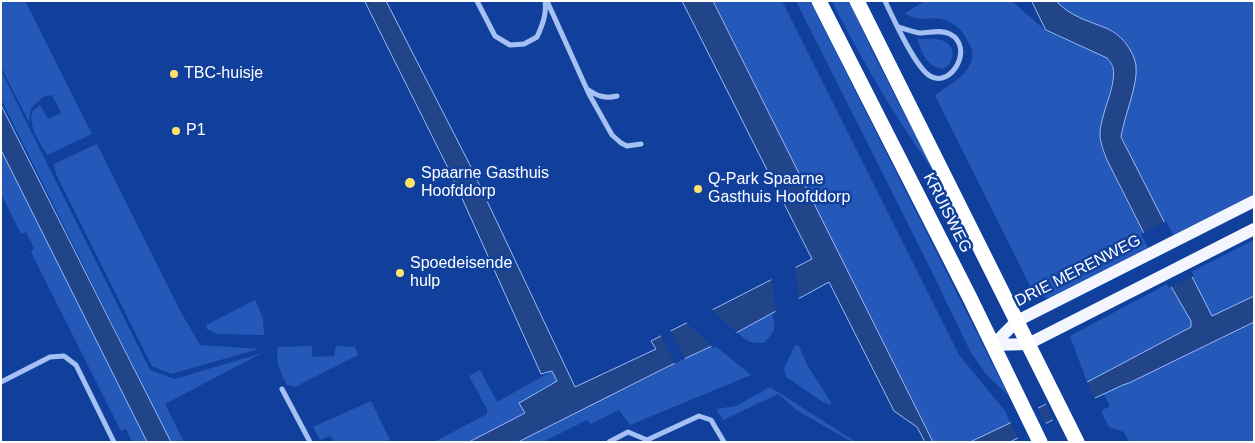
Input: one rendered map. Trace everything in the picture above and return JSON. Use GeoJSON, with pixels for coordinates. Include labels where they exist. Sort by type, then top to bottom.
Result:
{"type":"FeatureCollection","features":[{"type":"Feature","properties":{"kind":"highway","name":"KRUISWEG"},"geometry":{"type":"LineString","coordinates":[[820,1],[1040,442]]}},
{"type":"Feature","properties":{"kind":"highway","name":"KRUISWEG"},"geometry":{"type":"LineString","coordinates":[[857,1],[1075,438]]}},
{"type":"Feature","properties":{"kind":"main road","name":"DRIE MERENWEG"},"geometry":{"type":"LineString","coordinates":[[993,345],[1017,320],[1254,201]]}},
{"type":"Feature","properties":{"kind":"main road"},"geometry":{"type":"LineString","coordinates":[[993,345],[1028,344],[1254,229]]}},
{"type":"Feature","properties":{"kind":"street"},"geometry":{"type":"LineString","coordinates":[[477,1],[496,36],[510,45],[524,44],[537,38],[542,25],[546,1]]}},
{"type":"Feature","properties":{"kind":"street"},"geometry":{"type":"LineString","coordinates":[[546,1],[589,94],[612,135],[627,146],[641,144]]}},
{"type":"Feature","properties":{"kind":"street"},"geometry":{"type":"LineString","coordinates":[[885,1],[898,27],[920,68],[931,77],[942,79],[956,68],[961,50],[958,42],[952,35],[942,31],[919,33],[898,27]]}},
{"type":"Feature","properties":{"kind":"street"},"geometry":{"type":"LineString","coordinates":[[587,88],[594,94],[602,97],[617,96]]}},
{"type":"Feature","properties":{"kind":"street"},"geometry":{"type":"LineString","coordinates":[[1,382],[50,357],[64,356],[76,365],[114,442]]}},
{"type":"Feature","properties":{"kind":"street"},"geometry":{"type":"LineString","coordinates":[[282,389],[310,442]]}},
{"type":"Feature","properties":{"kind":"street"},"geometry":{"type":"LineString","coordinates":[[609,442],[628,432],[647,440],[699,416],[712,420],[724,442]]}},
{"type":"Feature","properties":{"kind":"shaded area"},"geometry":{"type":"Polygon","coordinates":[[[1,1],[25,1],[92,134],[47,155],[35,133],[31,121],[32,115],[34,110],[40,105],[48,119],[61,113],[52,95],[43,97],[31,108],[29,122],[1,67],[1,1]]]}},
{"type":"Feature","properties":{"kind":"shaded area"},"geometry":{"type":"Polygon","coordinates":[[[365,1],[386,1],[470,165],[575,387],[656,349],[651,341],[812,259],[682,1],[713,1],[933,442],[925,442],[917,427],[894,411],[829,282],[714,345],[518,442],[469,442],[525,413],[519,403],[557,381],[552,371],[541,374],[452,176],[365,1]]]}},
{"type":"Feature","properties":{"kind":"shaded area"},"geometry":{"type":"Polygon","coordinates":[[[713,1],[782,1],[959,355],[1006,412],[1010,423],[970,442],[933,442],[713,1]]]}},
{"type":"Feature","properties":{"kind":"shaded area"},"geometry":{"type":"Polygon","coordinates":[[[796,1],[810,1],[1008,395],[986,374],[970,351],[796,1]]]}},
{"type":"Feature","properties":{"kind":"shaded area"},"geometry":{"type":"Polygon","coordinates":[[[832,1],[849,1],[873,53],[935,173],[880,89],[832,1]]]}},
{"type":"Feature","properties":{"kind":"shaded area"},"geometry":{"type":"Polygon","coordinates":[[[925,1],[1012,1],[1046,31],[1107,58],[1113,67],[1113,79],[1101,126],[1102,147],[1150,247],[1048,298],[1034,294],[935,95],[961,77],[966,71],[972,58],[972,49],[957,26],[936,18],[913,18],[905,13],[925,1]]]}},
{"type":"Feature","properties":{"kind":"shaded area"},"geometry":{"type":"Polygon","coordinates":[[[1032,1],[1056,1],[1073,14],[1112,31],[1127,45],[1135,60],[1136,74],[1121,137],[1212,316],[1254,296],[1254,322],[1095,398],[1010,442],[970,442],[1010,423],[1191,327],[1191,321],[1169,283],[1102,147],[1100,137],[1101,126],[1113,83],[1112,66],[1107,58],[1046,30],[1032,1]]]}},
{"type":"Feature","properties":{"kind":"shaded area"},"geometry":{"type":"Polygon","coordinates":[[[1056,1],[1254,1],[1254,194],[1171,236],[1121,137],[1136,65],[1056,1]]]}},
{"type":"Feature","properties":{"kind":"shaded area"},"geometry":{"type":"Polygon","coordinates":[[[917,39],[935,39],[946,42],[953,54],[950,63],[942,69],[928,62],[917,39]]]}},
{"type":"Feature","properties":{"kind":"shaded area"},"geometry":{"type":"Polygon","coordinates":[[[1,71],[150,370],[175,379],[262,353],[165,404],[184,442],[171,442],[1,99],[1,71]]]}},
{"type":"Feature","properties":{"kind":"shaded area"},"geometry":{"type":"Polygon","coordinates":[[[1,105],[171,442],[147,442],[1,150],[1,105]]]}},
{"type":"Feature","properties":{"kind":"shaded area"},"geometry":{"type":"Polygon","coordinates":[[[97,144],[179,309],[200,345],[259,349],[171,374],[152,366],[56,174],[54,164],[97,144]]]}},
{"type":"Feature","properties":{"kind":"shaded area"},"geometry":{"type":"Polygon","coordinates":[[[1,150],[147,442],[132,442],[126,429],[121,431],[31,252],[34,248],[26,232],[21,234],[1,193],[1,150]]]}},
{"type":"Feature","properties":{"kind":"shaded area"},"geometry":{"type":"Polygon","coordinates":[[[1254,240],[1254,296],[1212,317],[1189,273],[1254,240]]]}},
{"type":"Feature","properties":{"kind":"shaded area"},"geometry":{"type":"Polygon","coordinates":[[[1169,283],[1191,321],[1191,327],[1087,382],[1070,336],[1169,283]]]}},
{"type":"Feature","properties":{"kind":"shaded area"},"geometry":{"type":"Polygon","coordinates":[[[255,300],[263,319],[264,335],[217,334],[207,329],[206,325],[255,300]]]}},
{"type":"Feature","properties":{"kind":"shaded area"},"geometry":{"type":"Polygon","coordinates":[[[772,313],[774,330],[764,343],[749,341],[737,332],[772,313]]]}},
{"type":"Feature","properties":{"kind":"shaded area"},"geometry":{"type":"Polygon","coordinates":[[[1254,315],[1254,442],[1129,442],[1124,432],[1109,427],[1101,411],[1110,406],[1102,391],[1254,315]]]}},
{"type":"Feature","properties":{"kind":"shaded area"},"geometry":{"type":"Polygon","coordinates":[[[714,345],[751,375],[630,425],[619,410],[591,424],[587,420],[543,442],[518,442],[667,367],[714,345]]]}},
{"type":"Feature","properties":{"kind":"shaded area"},"geometry":{"type":"Polygon","coordinates":[[[795,345],[799,346],[807,365],[831,402],[831,405],[823,402],[786,377],[784,369],[795,345]]]}},
{"type":"Feature","properties":{"kind":"shaded area"},"geometry":{"type":"Polygon","coordinates":[[[312,346],[312,357],[334,356],[336,346],[355,347],[358,355],[295,387],[287,385],[279,366],[277,357],[278,347],[312,346]]]}},
{"type":"Feature","properties":{"kind":"shaded area"},"geometry":{"type":"Polygon","coordinates":[[[480,370],[497,402],[552,371],[557,381],[519,403],[525,413],[469,442],[434,442],[487,414],[487,409],[469,376],[480,370]]]}},
{"type":"Feature","properties":{"kind":"shaded area"},"geometry":{"type":"Polygon","coordinates":[[[770,387],[856,442],[852,442],[798,411],[778,394],[723,420],[716,409],[736,406],[770,387]]]}},
{"type":"Feature","properties":{"kind":"shaded area"},"geometry":{"type":"Polygon","coordinates":[[[371,401],[391,442],[334,442],[330,436],[320,440],[313,427],[371,401]]]}},
{"type":"Feature","properties":{"kind":"pier"},"geometry":{"type":"Polygon","coordinates":[[[1166,221],[1194,276],[1169,288],[1141,234],[1166,221]]]}},
{"type":"Feature","properties":{"kind":"pier"},"geometry":{"type":"Polygon","coordinates":[[[795,265],[799,301],[776,314],[771,277],[795,265]]]}},
{"type":"Feature","properties":{"kind":"pier"},"geometry":{"type":"Polygon","coordinates":[[[711,308],[738,334],[713,348],[685,321],[711,308]]]}},
{"type":"Feature","properties":{"kind":"pier"},"geometry":{"type":"Polygon","coordinates":[[[669,328],[685,359],[675,364],[660,333],[669,328]]]}},
{"type":"Feature","properties":{"kind":"pier"},"geometry":{"type":"Polygon","coordinates":[[[1086,380],[1096,400],[1054,422],[1045,402],[1086,380]]]}},
{"type":"Feature","properties":{"kind":"pier"},"geometry":{"type":"Polygon","coordinates":[[[1037,406],[1047,426],[1019,440],[1010,421],[1037,406]]]}},
{"type":"Feature","properties":{"kind":"place","name":"TBC-huisje"},"geometry":{"type":"Point","coordinates":[174,74]}},
{"type":"Feature","properties":{"kind":"place","name":"P1"},"geometry":{"type":"Point","coordinates":[176,131]}},
{"type":"Feature","properties":{"kind":"place","name":"Spaarne Gasthuis Hoofddorp"},"geometry":{"type":"Point","coordinates":[410,183]}},
{"type":"Feature","properties":{"kind":"place","name":"Q-Park Spaarne Gasthuis Hoofddorp"},"geometry":{"type":"Point","coordinates":[698,189]}},
{"type":"Feature","properties":{"kind":"place","name":"Spoedeisende hulp"},"geometry":{"type":"Point","coordinates":[400,273]}}]}
